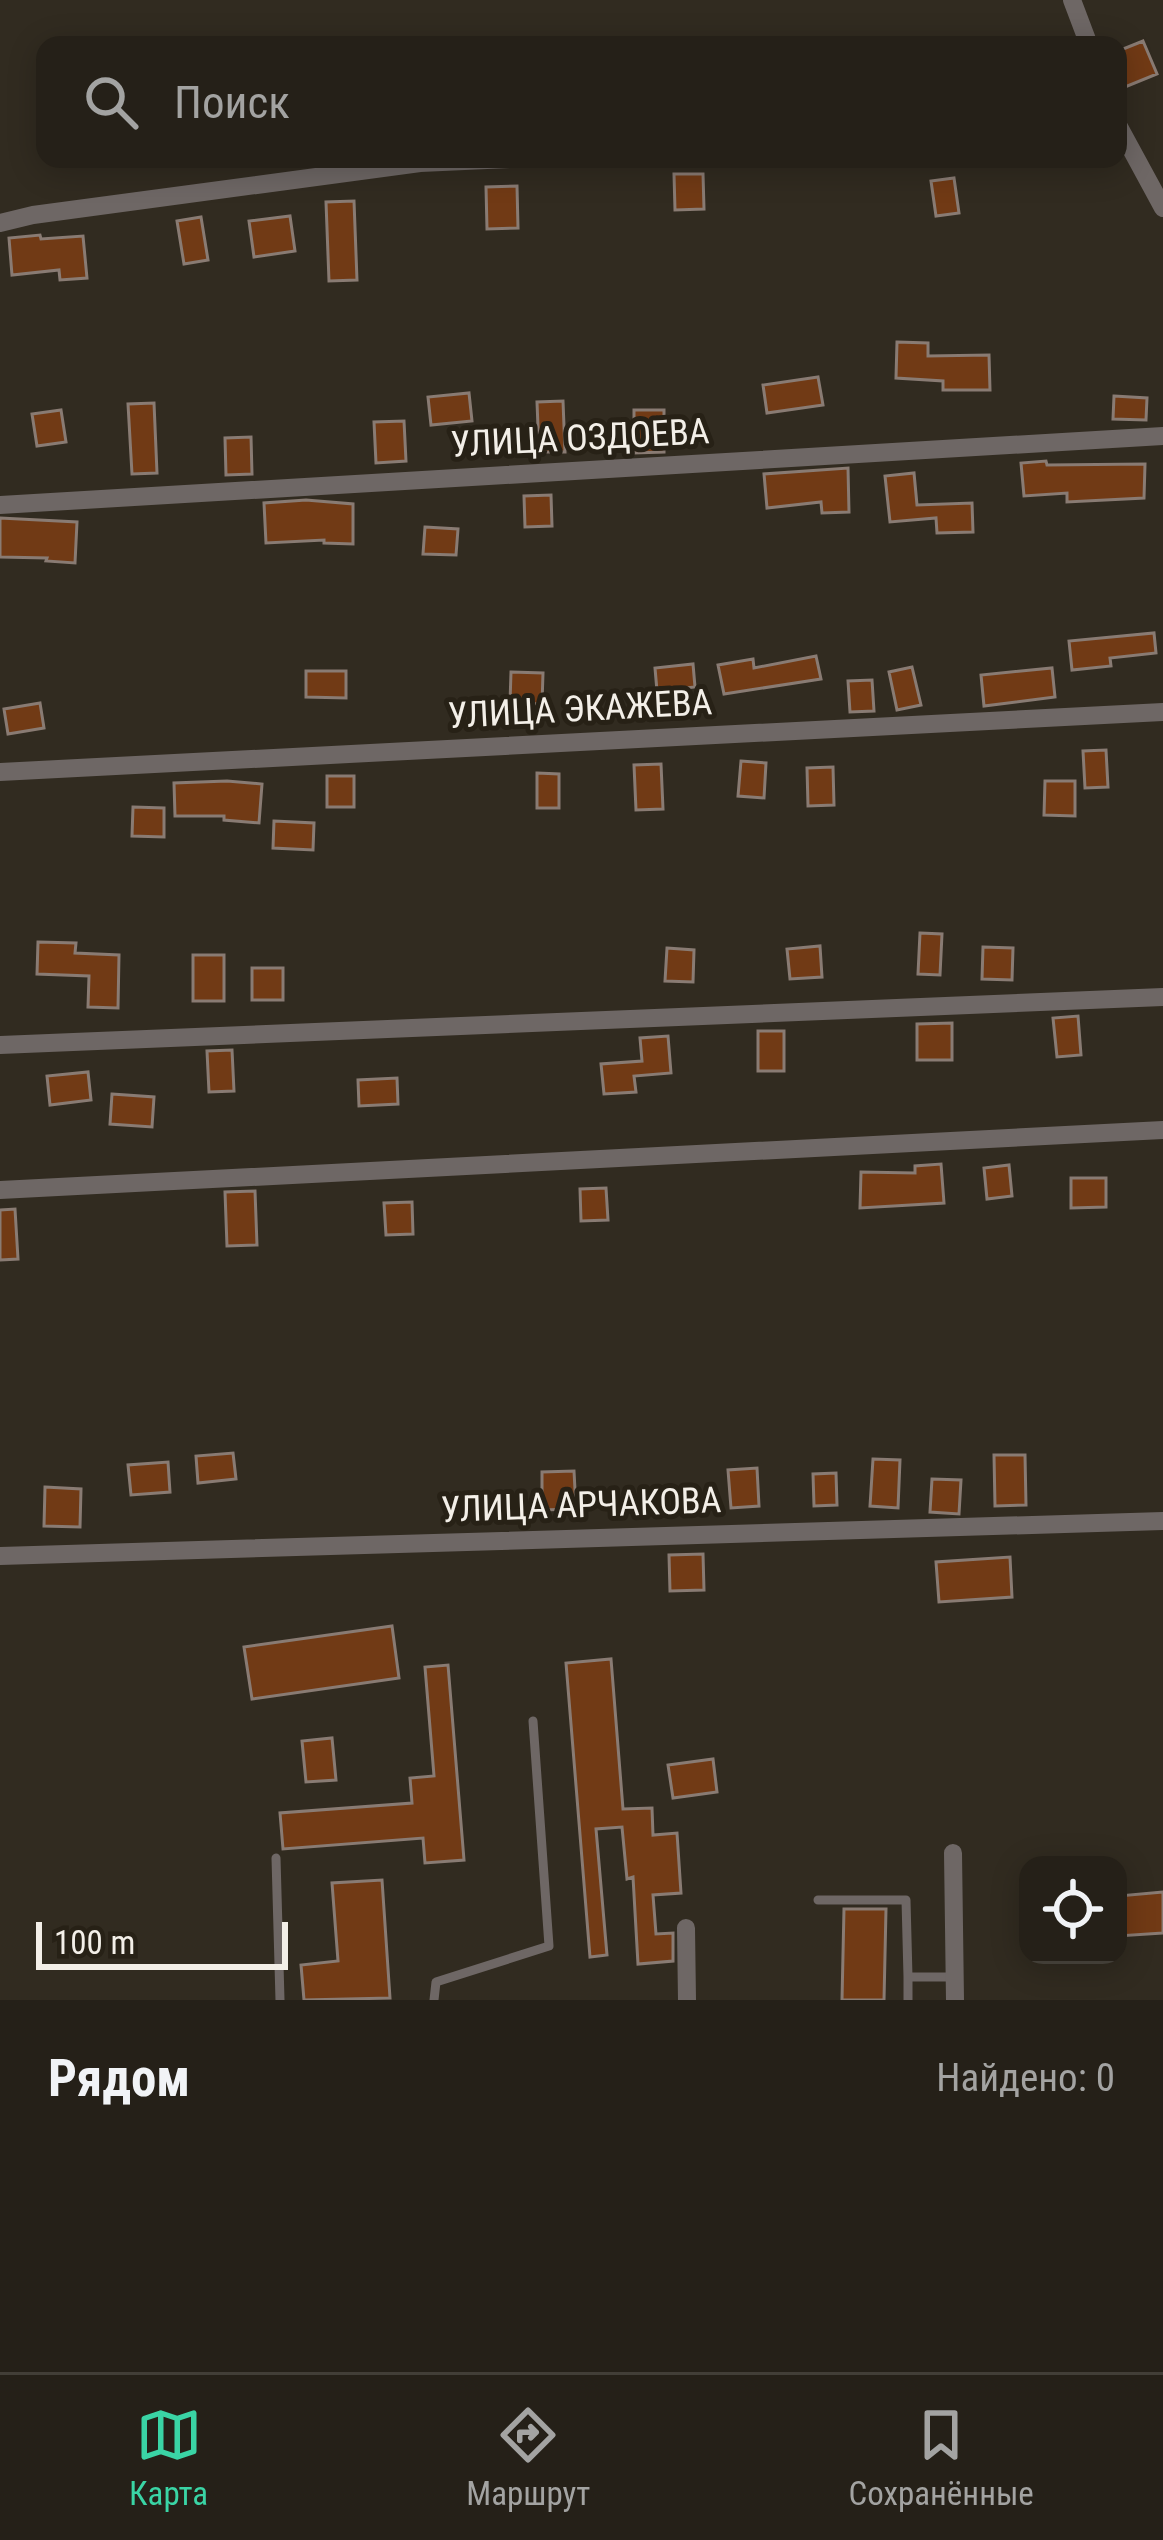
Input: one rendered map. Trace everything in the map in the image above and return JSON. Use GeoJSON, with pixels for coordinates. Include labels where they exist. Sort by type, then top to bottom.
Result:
{"type":"FeatureCollection","features":[{"type":"Feature","properties":{"kind":"street"},"geometry":{"type":"LineString","coordinates":[[1072,0],[1086,36]]}},
{"type":"Feature","properties":{"kind":"street"},"geometry":{"type":"LineString","coordinates":[[1127,144],[1162,203]]}},
{"type":"Feature","properties":{"kind":"street"},"geometry":{"type":"LineString","coordinates":[[0,223],[383,168]]}},
{"type":"Feature","properties":{"kind":"street","name":"УЛИЦА ОЗДОЕВА"},"geometry":{"type":"LineString","coordinates":[[0,505],[1163,436]]}},
{"type":"Feature","properties":{"kind":"street","name":"УЛИЦА ЭКАЖЕВА"},"geometry":{"type":"LineString","coordinates":[[0,772],[1163,712]]}},
{"type":"Feature","properties":{"kind":"street"},"geometry":{"type":"LineString","coordinates":[[0,1045],[1163,997]]}},
{"type":"Feature","properties":{"kind":"street"},"geometry":{"type":"LineString","coordinates":[[0,1190],[1163,1130]]}},
{"type":"Feature","properties":{"kind":"street","name":"УЛИЦА АРЧАКОВА"},"geometry":{"type":"LineString","coordinates":[[0,1556],[1163,1521]]}},
{"type":"Feature","properties":{"kind":"street"},"geometry":{"type":"LineString","coordinates":[[953,1853],[955,2000]]}},
{"type":"Feature","properties":{"kind":"street"},"geometry":{"type":"LineString","coordinates":[[686,1928],[687,2000]]}},
{"type":"Feature","properties":{"kind":"lane"},"geometry":{"type":"LineString","coordinates":[[434,2000],[436,1982],[549,1946],[533,1721]]}},
{"type":"Feature","properties":{"kind":"lane"},"geometry":{"type":"LineString","coordinates":[[276,1858],[280,2000]]}},
{"type":"Feature","properties":{"kind":"lane"},"geometry":{"type":"LineString","coordinates":[[818,1900],[906,1900],[908,2000]]}},
{"type":"Feature","properties":{"kind":"lane"},"geometry":{"type":"LineString","coordinates":[[908,1977],[955,1977]]}},
{"type":"Feature","properties":{"kind":"building"},"geometry":{"type":"Polygon","coordinates":[[[1143,41],[1157,74],[1127,86],[1127,47],[1143,41]]]}},
{"type":"Feature","properties":{"kind":"building"},"geometry":{"type":"Polygon","coordinates":[[[674,174],[703,174],[704,209],[675,210],[674,174]]]}},
{"type":"Feature","properties":{"kind":"building"},"geometry":{"type":"Polygon","coordinates":[[[954,178],[959,213],[936,216],[931,181],[954,178]]]}},
{"type":"Feature","properties":{"kind":"building"},"geometry":{"type":"Polygon","coordinates":[[[517,186],[518,228],[487,229],[486,187],[517,186]]]}},
{"type":"Feature","properties":{"kind":"building"},"geometry":{"type":"Polygon","coordinates":[[[354,201],[357,280],[329,281],[326,202],[354,201]]]}},
{"type":"Feature","properties":{"kind":"building"},"geometry":{"type":"Polygon","coordinates":[[[290,216],[295,251],[254,257],[249,221],[290,216]]]}},
{"type":"Feature","properties":{"kind":"building"},"geometry":{"type":"Polygon","coordinates":[[[201,217],[208,260],[184,264],[177,221],[201,217]]]}},
{"type":"Feature","properties":{"kind":"building"},"geometry":{"type":"Polygon","coordinates":[[[40,235],[41,239],[83,236],[87,278],[60,280],[59,270],[12,275],[9,238],[40,235]]]}},
{"type":"Feature","properties":{"kind":"building"},"geometry":{"type":"Polygon","coordinates":[[[897,342],[928,343],[928,356],[989,355],[990,390],[943,390],[943,381],[896,378],[897,342]]]}},
{"type":"Feature","properties":{"kind":"building"},"geometry":{"type":"Polygon","coordinates":[[[818,377],[823,405],[767,413],[763,385],[818,377]]]}},
{"type":"Feature","properties":{"kind":"building"},"geometry":{"type":"Polygon","coordinates":[[[469,393],[472,421],[431,425],[428,397],[469,393]]]}},
{"type":"Feature","properties":{"kind":"building"},"geometry":{"type":"Polygon","coordinates":[[[1114,396],[1147,398],[1146,420],[1113,419],[1114,396]]]}},
{"type":"Feature","properties":{"kind":"building"},"geometry":{"type":"Polygon","coordinates":[[[563,401],[565,452],[539,452],[537,402],[563,401]]]}},
{"type":"Feature","properties":{"kind":"building"},"geometry":{"type":"Polygon","coordinates":[[[154,403],[157,473],[132,474],[128,404],[154,403]]]}},
{"type":"Feature","properties":{"kind":"building"},"geometry":{"type":"Polygon","coordinates":[[[61,410],[66,442],[37,446],[32,414],[61,410]]]}},
{"type":"Feature","properties":{"kind":"building"},"geometry":{"type":"Polygon","coordinates":[[[634,410],[664,410],[664,452],[634,453],[634,410]]]}},
{"type":"Feature","properties":{"kind":"building"},"geometry":{"type":"Polygon","coordinates":[[[404,421],[406,461],[376,463],[374,422],[404,421]]]}},
{"type":"Feature","properties":{"kind":"building"},"geometry":{"type":"Polygon","coordinates":[[[251,437],[252,474],[226,475],[225,438],[251,437]]]}},
{"type":"Feature","properties":{"kind":"building"},"geometry":{"type":"Polygon","coordinates":[[[1046,461],[1047,465],[1145,464],[1144,498],[1067,502],[1067,493],[1024,496],[1021,463],[1046,461]]]}},
{"type":"Feature","properties":{"kind":"building"},"geometry":{"type":"Polygon","coordinates":[[[848,468],[849,512],[822,513],[821,502],[767,508],[764,474],[848,468]]]}},
{"type":"Feature","properties":{"kind":"building"},"geometry":{"type":"Polygon","coordinates":[[[914,473],[917,505],[972,503],[973,532],[937,533],[936,518],[890,522],[885,476],[914,473]]]}},
{"type":"Feature","properties":{"kind":"building"},"geometry":{"type":"Polygon","coordinates":[[[551,495],[552,526],[525,527],[524,496],[551,495]]]}},
{"type":"Feature","properties":{"kind":"building"},"geometry":{"type":"Polygon","coordinates":[[[264,503],[353,504],[353,544],[324,540],[266,543],[264,503]]]}},
{"type":"Feature","properties":{"kind":"building"},"geometry":{"type":"Polygon","coordinates":[[[0,518],[77,522],[75,563],[0,557],[0,518]]]}},
{"type":"Feature","properties":{"kind":"building"},"geometry":{"type":"Polygon","coordinates":[[[425,527],[458,529],[456,555],[423,554],[425,527]]]}},
{"type":"Feature","properties":{"kind":"building"},"geometry":{"type":"Polygon","coordinates":[[[1154,633],[1156,653],[1110,658],[1111,666],[1072,670],[1069,641],[1154,633]]]}},
{"type":"Feature","properties":{"kind":"building"},"geometry":{"type":"Polygon","coordinates":[[[816,656],[821,679],[724,694],[718,665],[753,659],[754,668],[816,656]]]}},
{"type":"Feature","properties":{"kind":"building"},"geometry":{"type":"Polygon","coordinates":[[[693,664],[695,687],[657,691],[655,668],[693,664]]]}},
{"type":"Feature","properties":{"kind":"building"},"geometry":{"type":"Polygon","coordinates":[[[912,667],[921,705],[897,710],[889,672],[912,667]]]}},
{"type":"Feature","properties":{"kind":"building"},"geometry":{"type":"Polygon","coordinates":[[[1052,668],[1055,697],[984,706],[981,675],[1052,668]]]}},
{"type":"Feature","properties":{"kind":"building"},"geometry":{"type":"Polygon","coordinates":[[[306,671],[346,671],[346,698],[306,697],[306,671]]]}},
{"type":"Feature","properties":{"kind":"building"},"geometry":{"type":"Polygon","coordinates":[[[511,672],[543,673],[542,704],[510,703],[511,672]]]}},
{"type":"Feature","properties":{"kind":"building"},"geometry":{"type":"Polygon","coordinates":[[[872,680],[874,711],[850,712],[848,681],[872,680]]]}},
{"type":"Feature","properties":{"kind":"building"},"geometry":{"type":"Polygon","coordinates":[[[40,703],[44,728],[8,734],[4,709],[40,703]]]}},
{"type":"Feature","properties":{"kind":"building"},"geometry":{"type":"Polygon","coordinates":[[[1106,750],[1108,787],[1085,788],[1083,751],[1106,750]]]}},
{"type":"Feature","properties":{"kind":"building"},"geometry":{"type":"Polygon","coordinates":[[[741,761],[766,763],[764,798],[738,796],[741,761]]]}},
{"type":"Feature","properties":{"kind":"building"},"geometry":{"type":"Polygon","coordinates":[[[661,764],[663,809],[636,810],[634,765],[661,764]]]}},
{"type":"Feature","properties":{"kind":"building"},"geometry":{"type":"Polygon","coordinates":[[[833,767],[834,805],[808,806],[807,768],[833,767]]]}},
{"type":"Feature","properties":{"kind":"building"},"geometry":{"type":"Polygon","coordinates":[[[537,773],[559,774],[559,808],[537,808],[537,773]]]}},
{"type":"Feature","properties":{"kind":"building"},"geometry":{"type":"Polygon","coordinates":[[[327,776],[354,776],[354,807],[327,807],[327,776]]]}},
{"type":"Feature","properties":{"kind":"building"},"geometry":{"type":"Polygon","coordinates":[[[1045,781],[1075,781],[1075,816],[1044,815],[1045,781]]]}},
{"type":"Feature","properties":{"kind":"building"},"geometry":{"type":"Polygon","coordinates":[[[174,783],[262,784],[259,823],[224,820],[224,816],[175,816],[174,783]]]}},
{"type":"Feature","properties":{"kind":"building"},"geometry":{"type":"Polygon","coordinates":[[[133,807],[164,808],[164,837],[132,836],[133,807]]]}},
{"type":"Feature","properties":{"kind":"building"},"geometry":{"type":"Polygon","coordinates":[[[274,821],[314,823],[313,850],[273,848],[274,821]]]}},
{"type":"Feature","properties":{"kind":"building"},"geometry":{"type":"Polygon","coordinates":[[[920,933],[942,934],[940,975],[918,974],[920,933]]]}},
{"type":"Feature","properties":{"kind":"building"},"geometry":{"type":"Polygon","coordinates":[[[38,942],[76,943],[75,953],[119,955],[118,1008],[88,1007],[89,976],[37,974],[38,942]]]}},
{"type":"Feature","properties":{"kind":"building"},"geometry":{"type":"Polygon","coordinates":[[[820,946],[822,977],[790,979],[787,949],[820,946]]]}},
{"type":"Feature","properties":{"kind":"building"},"geometry":{"type":"Polygon","coordinates":[[[983,947],[1013,948],[1012,980],[982,979],[983,947]]]}},
{"type":"Feature","properties":{"kind":"building"},"geometry":{"type":"Polygon","coordinates":[[[667,948],[694,950],[693,982],[665,981],[667,948]]]}},
{"type":"Feature","properties":{"kind":"building"},"geometry":{"type":"Polygon","coordinates":[[[193,955],[224,955],[224,1001],[193,1001],[193,955]]]}},
{"type":"Feature","properties":{"kind":"building"},"geometry":{"type":"Polygon","coordinates":[[[252,968],[283,968],[283,1000],[252,1000],[252,968]]]}},
{"type":"Feature","properties":{"kind":"building"},"geometry":{"type":"Polygon","coordinates":[[[1078,1016],[1081,1055],[1057,1057],[1053,1018],[1078,1016]]]}},
{"type":"Feature","properties":{"kind":"building"},"geometry":{"type":"Polygon","coordinates":[[[952,1023],[952,1060],[917,1060],[917,1024],[952,1023]]]}},
{"type":"Feature","properties":{"kind":"building"},"geometry":{"type":"Polygon","coordinates":[[[758,1031],[784,1031],[784,1071],[758,1071],[758,1031]]]}},
{"type":"Feature","properties":{"kind":"building"},"geometry":{"type":"Polygon","coordinates":[[[668,1036],[671,1073],[634,1076],[636,1092],[604,1094],[601,1064],[642,1061],[640,1038],[668,1036]]]}},
{"type":"Feature","properties":{"kind":"building"},"geometry":{"type":"Polygon","coordinates":[[[232,1050],[234,1091],[209,1092],[207,1051],[232,1050]]]}},
{"type":"Feature","properties":{"kind":"building"},"geometry":{"type":"Polygon","coordinates":[[[88,1072],[91,1100],[50,1105],[47,1076],[88,1072]]]}},
{"type":"Feature","properties":{"kind":"building"},"geometry":{"type":"Polygon","coordinates":[[[397,1078],[398,1104],[359,1106],[358,1080],[397,1078]]]}},
{"type":"Feature","properties":{"kind":"building"},"geometry":{"type":"Polygon","coordinates":[[[112,1094],[154,1097],[152,1127],[110,1124],[112,1094]]]}},
{"type":"Feature","properties":{"kind":"building"},"geometry":{"type":"Polygon","coordinates":[[[941,1164],[944,1203],[860,1208],[861,1172],[915,1173],[915,1166],[941,1164]]]}},
{"type":"Feature","properties":{"kind":"building"},"geometry":{"type":"Polygon","coordinates":[[[1009,1165],[1012,1196],[987,1199],[984,1168],[1009,1165]]]}},
{"type":"Feature","properties":{"kind":"building"},"geometry":{"type":"Polygon","coordinates":[[[1071,1178],[1106,1178],[1106,1207],[1071,1208],[1071,1178]]]}},
{"type":"Feature","properties":{"kind":"building"},"geometry":{"type":"Polygon","coordinates":[[[606,1188],[608,1220],[581,1221],[580,1189],[606,1188]]]}},
{"type":"Feature","properties":{"kind":"building"},"geometry":{"type":"Polygon","coordinates":[[[255,1191],[257,1245],[227,1246],[225,1192],[255,1191]]]}},
{"type":"Feature","properties":{"kind":"building"},"geometry":{"type":"Polygon","coordinates":[[[412,1202],[413,1234],[386,1235],[384,1203],[412,1202]]]}},
{"type":"Feature","properties":{"kind":"building"},"geometry":{"type":"Polygon","coordinates":[[[15,1209],[18,1259],[0,1260],[0,1210],[15,1209]]]}},
{"type":"Feature","properties":{"kind":"building"},"geometry":{"type":"Polygon","coordinates":[[[233,1453],[236,1479],[198,1483],[196,1456],[233,1453]]]}},
{"type":"Feature","properties":{"kind":"building"},"geometry":{"type":"Polygon","coordinates":[[[994,1455],[1025,1455],[1026,1505],[995,1506],[994,1455]]]}},
{"type":"Feature","properties":{"kind":"building"},"geometry":{"type":"Polygon","coordinates":[[[873,1459],[900,1460],[898,1508],[870,1506],[873,1459]]]}},
{"type":"Feature","properties":{"kind":"building"},"geometry":{"type":"Polygon","coordinates":[[[168,1462],[170,1492],[131,1495],[128,1465],[168,1462]]]}},
{"type":"Feature","properties":{"kind":"building"},"geometry":{"type":"Polygon","coordinates":[[[757,1468],[759,1506],[731,1508],[728,1470],[757,1468]]]}},
{"type":"Feature","properties":{"kind":"building"},"geometry":{"type":"Polygon","coordinates":[[[574,1471],[576,1509],[542,1510],[542,1472],[574,1471]]]}},
{"type":"Feature","properties":{"kind":"building"},"geometry":{"type":"Polygon","coordinates":[[[836,1473],[837,1505],[814,1506],[813,1474],[836,1473]]]}},
{"type":"Feature","properties":{"kind":"building"},"geometry":{"type":"Polygon","coordinates":[[[932,1479],[961,1480],[959,1514],[930,1512],[932,1479]]]}},
{"type":"Feature","properties":{"kind":"building"},"geometry":{"type":"Polygon","coordinates":[[[45,1487],[81,1489],[80,1527],[44,1526],[45,1487]]]}},
{"type":"Feature","properties":{"kind":"building"},"geometry":{"type":"Polygon","coordinates":[[[703,1554],[704,1590],[670,1591],[669,1555],[703,1554]]]}},
{"type":"Feature","properties":{"kind":"building"},"geometry":{"type":"Polygon","coordinates":[[[1010,1557],[1012,1597],[939,1602],[936,1562],[1010,1557]]]}},
{"type":"Feature","properties":{"kind":"building"},"geometry":{"type":"Polygon","coordinates":[[[392,1626],[399,1678],[252,1699],[244,1647],[392,1626]]]}},
{"type":"Feature","properties":{"kind":"building"},"geometry":{"type":"Polygon","coordinates":[[[611,1659],[623,1809],[652,1808],[653,1835],[677,1833],[681,1893],[653,1895],[656,1934],[673,1933],[673,1961],[638,1964],[633,1877],[627,1879],[622,1827],[596,1829],[607,1955],[590,1957],[566,1663],[611,1659]]]}},
{"type":"Feature","properties":{"kind":"building"},"geometry":{"type":"Polygon","coordinates":[[[448,1665],[464,1860],[425,1863],[423,1838],[283,1849],[280,1813],[412,1803],[410,1778],[434,1776],[425,1667],[448,1665]]]}},
{"type":"Feature","properties":{"kind":"building"},"geometry":{"type":"Polygon","coordinates":[[[332,1738],[336,1780],[306,1782],[302,1741],[332,1738]]]}},
{"type":"Feature","properties":{"kind":"building"},"geometry":{"type":"Polygon","coordinates":[[[713,1759],[717,1792],[673,1798],[668,1765],[713,1759]]]}},
{"type":"Feature","properties":{"kind":"building"},"geometry":{"type":"Polygon","coordinates":[[[382,1880],[390,1998],[304,2000],[301,1965],[338,1961],[332,1883],[382,1880]]]}},
{"type":"Feature","properties":{"kind":"building"},"geometry":{"type":"Polygon","coordinates":[[[1163,1892],[1163,1933],[1127,1935],[1127,1895],[1163,1892]]]}},
{"type":"Feature","properties":{"kind":"building"},"geometry":{"type":"Polygon","coordinates":[[[844,1909],[886,1909],[884,2000],[842,2000],[844,1909]]]}}]}
